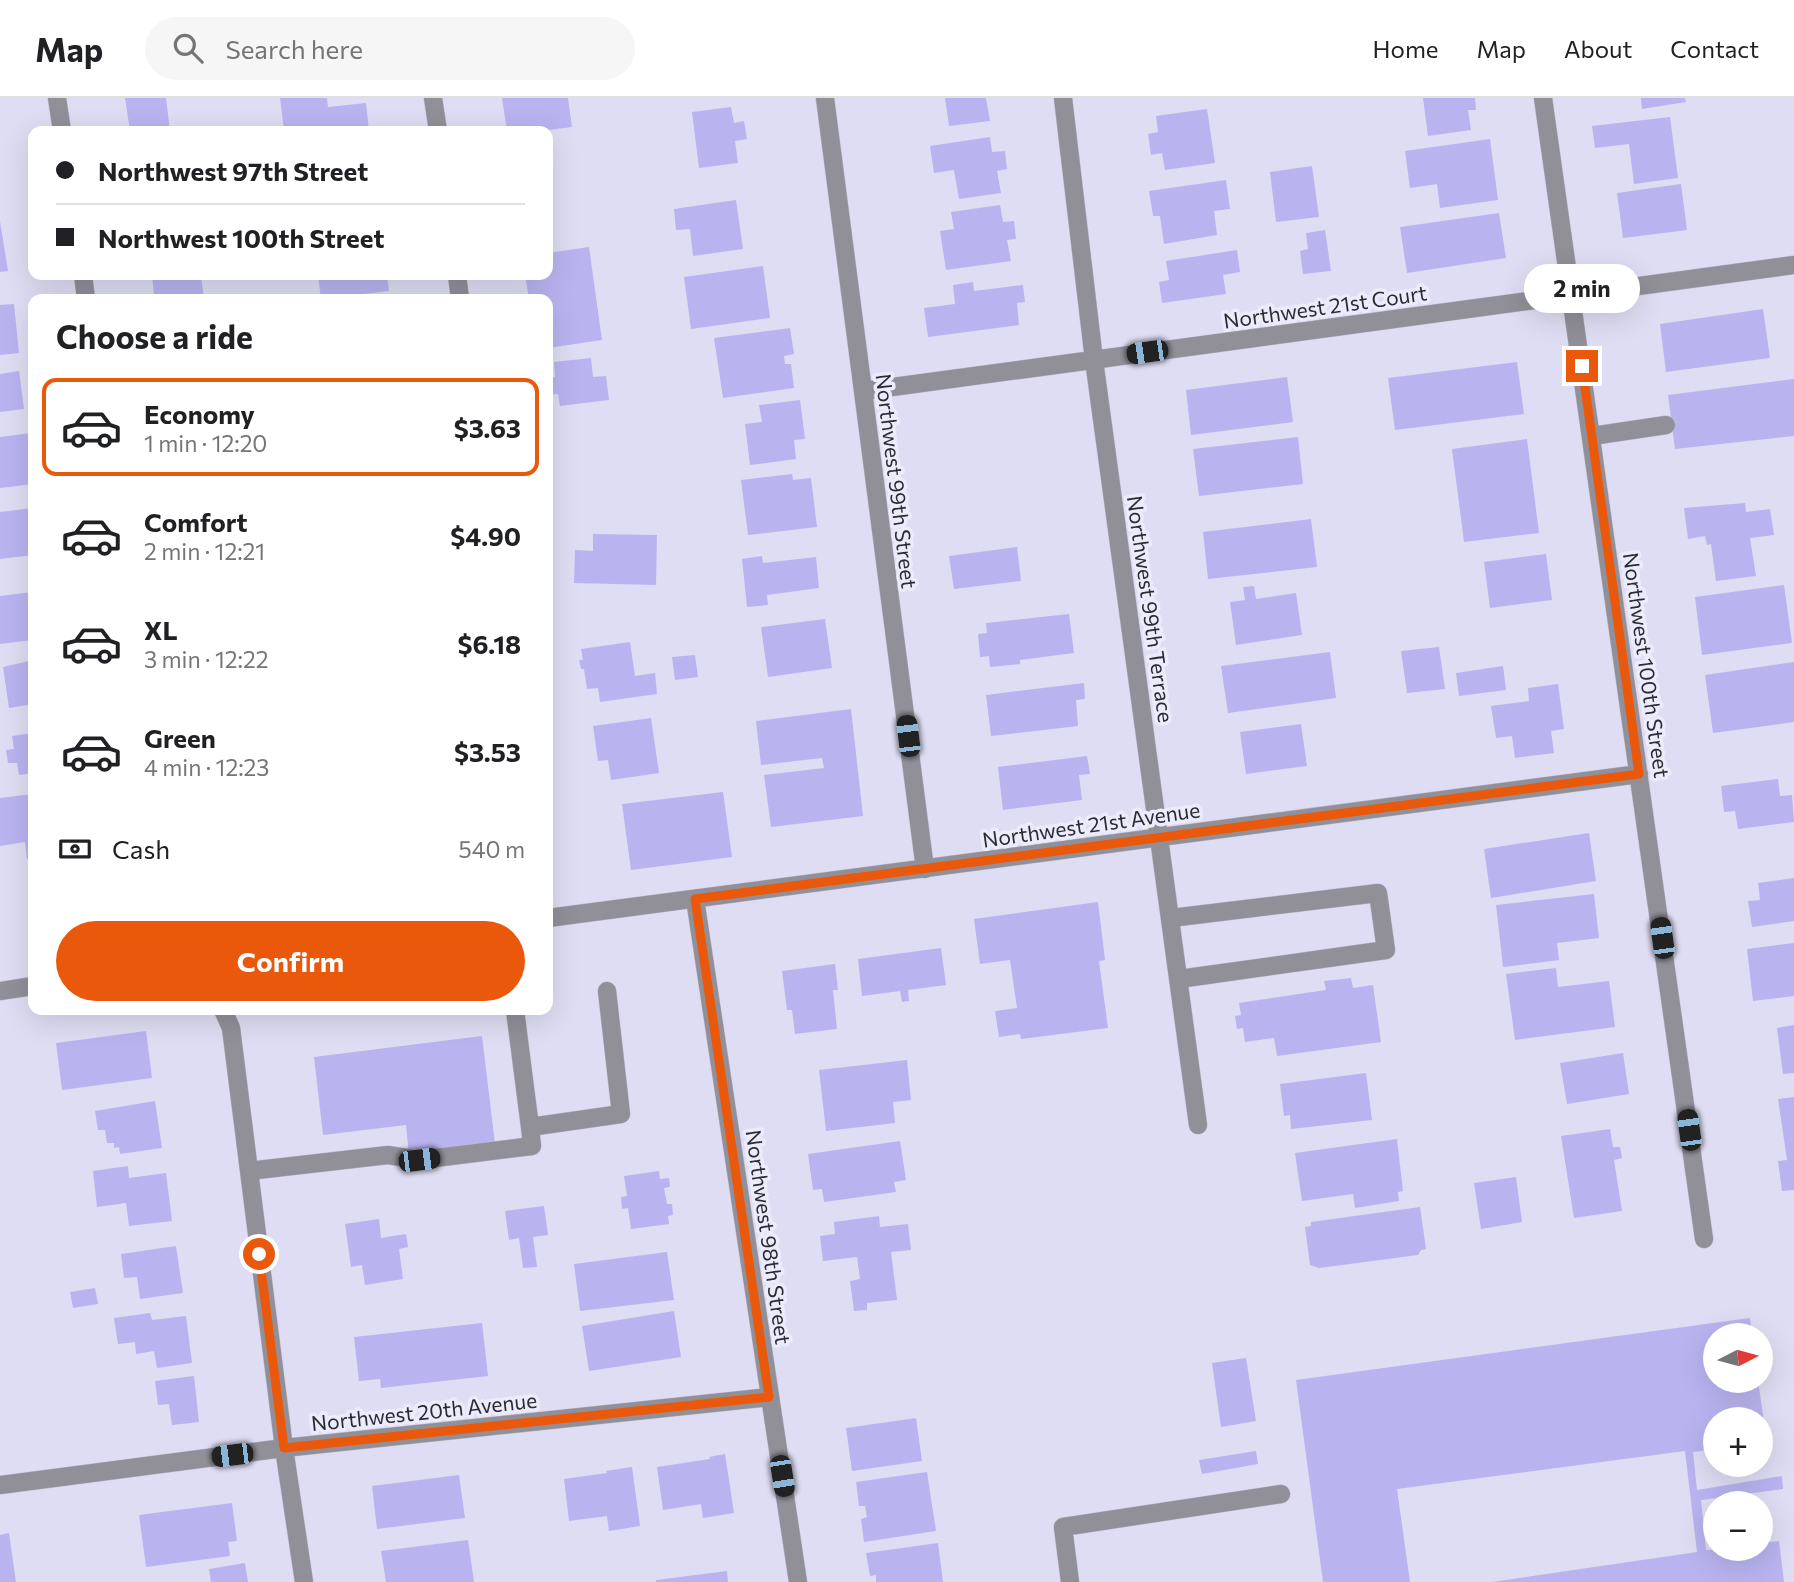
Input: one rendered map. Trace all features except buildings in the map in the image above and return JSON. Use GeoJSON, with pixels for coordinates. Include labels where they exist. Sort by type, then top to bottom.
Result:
{"type":"FeatureCollection","features":[{"type":"Feature","properties":{"kind":"street"},"geometry":{"type":"LineString","coordinates":[[57,98],[61,126]]}},
{"type":"Feature","properties":{"kind":"street"},"geometry":{"type":"LineString","coordinates":[[433,98],[437,126]]}},
{"type":"Feature","properties":{"kind":"street","name":"Northwest 99th Street"},"geometry":{"type":"LineString","coordinates":[[825,98],[925,869]]}},
{"type":"Feature","properties":{"kind":"street","name":"Northwest 99th Terrace"},"geometry":{"type":"LineString","coordinates":[[1063,98],[1094,360],[1198,1125]]}},
{"type":"Feature","properties":{"kind":"street","name":"Northwest 100th Street"},"geometry":{"type":"LineString","coordinates":[[1543,98],[1704,1239]]}},
{"type":"Feature","properties":{"kind":"street","name":"Northwest 21st Court"},"geometry":{"type":"LineString","coordinates":[[863,391],[1794,265]]}},
{"type":"Feature","properties":{"kind":"street"},"geometry":{"type":"LineString","coordinates":[[1592,436],[1666,425]]}},
{"type":"Feature","properties":{"kind":"street","name":"Northwest 21st Avenue"},"geometry":{"type":"LineString","coordinates":[[553,917],[1639,774]]}},
{"type":"Feature","properties":{"kind":"street"},"geometry":{"type":"LineString","coordinates":[[1171,919],[1378,893],[1386,950],[1179,979]]}},
{"type":"Feature","properties":{"kind":"street","name":"Northwest 98th Street"},"geometry":{"type":"LineString","coordinates":[[695,899],[798,1582]]}},
{"type":"Feature","properties":{"kind":"street"},"geometry":{"type":"LineString","coordinates":[[0,991],[28,987]]}},
{"type":"Feature","properties":{"kind":"street"},"geometry":{"type":"LineString","coordinates":[[530,1127],[621,1114],[607,991]]}},
{"type":"Feature","properties":{"kind":"street"},"geometry":{"type":"LineString","coordinates":[[225,1015],[230,1028],[304,1582]]}},
{"type":"Feature","properties":{"kind":"street"},"geometry":{"type":"LineString","coordinates":[[249,1171],[388,1155],[419,1160],[533,1146],[516,1015]]}},
{"type":"Feature","properties":{"kind":"street","name":"Northwest 20th Avenue"},"geometry":{"type":"LineString","coordinates":[[0,1485],[284,1448],[769,1397]]}},
{"type":"Feature","properties":{"kind":"street"},"geometry":{"type":"LineString","coordinates":[[1070,1582],[1063,1527],[1281,1494]]}},
{"type":"Feature","properties":{"kind":"route"},"geometry":{"type":"LineString","coordinates":[[259,1254],[284,1448],[769,1397],[695,899],[1639,774],[1582,366]]}}]}
